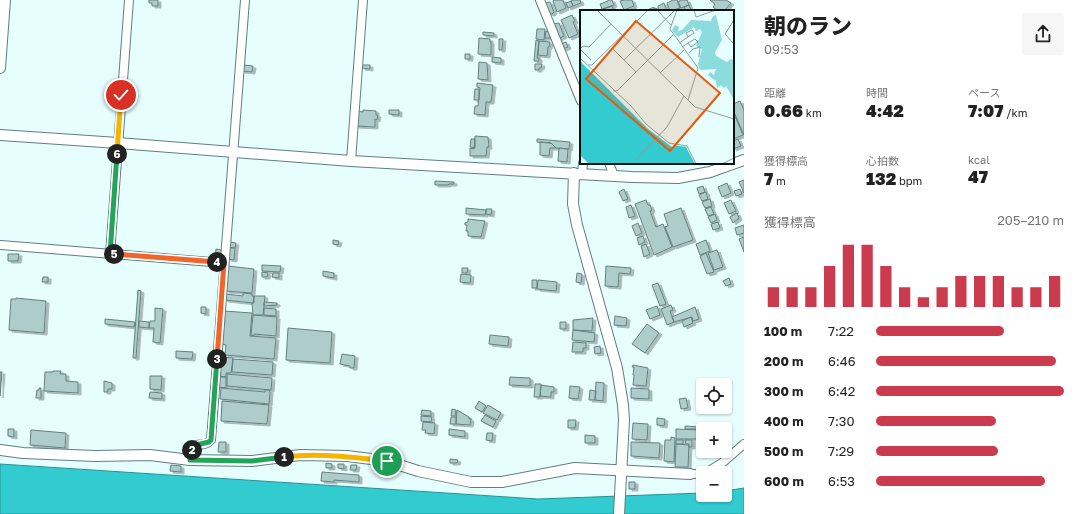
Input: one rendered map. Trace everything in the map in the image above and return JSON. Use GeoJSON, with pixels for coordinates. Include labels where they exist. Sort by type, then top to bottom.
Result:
{"type":"FeatureCollection","features":[{"type":"Feature","properties":{"kind":"street"},"geometry":{"type":"LineString","coordinates":[[0,68],[6,0]]}},
{"type":"Feature","properties":{"kind":"street"},"geometry":{"type":"LineString","coordinates":[[110,254],[129,0]]}},
{"type":"Feature","properties":{"kind":"street"},"geometry":{"type":"LineString","coordinates":[[190,460],[192,449],[196,445],[209,442],[211,440],[245,0]]}},
{"type":"Feature","properties":{"kind":"street"},"geometry":{"type":"LineString","coordinates":[[351,160],[363,0]]}},
{"type":"Feature","properties":{"kind":"street"},"geometry":{"type":"LineString","coordinates":[[540,0],[580,99]]}},
{"type":"Feature","properties":{"kind":"street"},"geometry":{"type":"LineString","coordinates":[[0,135],[351,160],[614,176],[678,178],[710,172],[733,164]]}},
{"type":"Feature","properties":{"kind":"street"},"geometry":{"type":"LineString","coordinates":[[734,164],[744,160]]}},
{"type":"Feature","properties":{"kind":"street"},"geometry":{"type":"LineString","coordinates":[[582,164],[578,173],[573,204],[577,225],[617,368],[623,405],[624,420],[618,514]]}},
{"type":"Feature","properties":{"kind":"street"},"geometry":{"type":"LineString","coordinates":[[609,164],[614,176]]}},
{"type":"Feature","properties":{"kind":"street"},"geometry":{"type":"LineString","coordinates":[[1,246],[224,263]]}},
{"type":"Feature","properties":{"kind":"street"},"geometry":{"type":"LineString","coordinates":[[717,466],[744,444]]}},
{"type":"Feature","properties":{"kind":"street"},"geometry":{"type":"LineString","coordinates":[[0,450],[23,453],[95,456],[150,455],[190,460],[252,461],[300,455],[347,456],[387,461],[418,471],[471,482],[502,482],[575,468],[696,474]]}},
{"type":"Feature","properties":{"kind":"water"},"geometry":{"type":"Polygon","coordinates":[[[0,464],[538,499],[696,493],[696,502],[732,502],[732,490],[744,488],[744,514],[0,514],[0,464]]]}},
{"type":"Feature","properties":{"kind":"building"},"geometry":{"type":"Polygon","coordinates":[[[149,0],[158,0],[158,6],[152,6],[152,3],[149,3],[149,0]]]}},
{"type":"Feature","properties":{"kind":"building"},"geometry":{"type":"Polygon","coordinates":[[[563,0],[566,8],[557,12],[553,1],[563,0]]]}},
{"type":"Feature","properties":{"kind":"building"},"geometry":{"type":"Polygon","coordinates":[[[580,0],[581,3],[573,6],[571,1],[580,0]]]}},
{"type":"Feature","properties":{"kind":"building"},"geometry":{"type":"Polygon","coordinates":[[[608,0],[612,0],[614,5],[602,9],[600,4],[608,0]]]}},
{"type":"Feature","properties":{"kind":"building"},"geometry":{"type":"Polygon","coordinates":[[[632,0],[634,6],[624,10],[620,1],[632,0]]]}},
{"type":"Feature","properties":{"kind":"building"},"geometry":{"type":"Polygon","coordinates":[[[677,0],[680,8],[670,10],[667,3],[677,0]]]}},
{"type":"Feature","properties":{"kind":"building"},"geometry":{"type":"Polygon","coordinates":[[[680,0],[687,0],[689,5],[681,8],[678,2],[680,0]]]}},
{"type":"Feature","properties":{"kind":"building"},"geometry":{"type":"Polygon","coordinates":[[[710,0],[726,0],[731,3],[725,10],[717,10],[713,7],[715,4],[710,0]]]}},
{"type":"Feature","properties":{"kind":"building"},"geometry":{"type":"Polygon","coordinates":[[[571,1],[573,6],[568,8],[566,3],[571,1]]]}},
{"type":"Feature","properties":{"kind":"building"},"geometry":{"type":"Polygon","coordinates":[[[550,2],[554,12],[552,14],[550,14],[544,3],[550,2]]]}},
{"type":"Feature","properties":{"kind":"building"},"geometry":{"type":"Polygon","coordinates":[[[664,3],[667,10],[658,10],[658,6],[664,3]]]}},
{"type":"Feature","properties":{"kind":"building"},"geometry":{"type":"Polygon","coordinates":[[[689,5],[691,10],[686,10],[684,7],[689,5]]]}},
{"type":"Feature","properties":{"kind":"building"},"geometry":{"type":"Polygon","coordinates":[[[612,6],[614,10],[604,10],[612,6]]]}},
{"type":"Feature","properties":{"kind":"building"},"geometry":{"type":"Polygon","coordinates":[[[654,7],[654,9],[656,8],[657,10],[647,10],[654,7]]]}},
{"type":"Feature","properties":{"kind":"building"},"geometry":{"type":"Polygon","coordinates":[[[572,15],[578,34],[569,38],[561,20],[572,15]]]}},
{"type":"Feature","properties":{"kind":"building"},"geometry":{"type":"Polygon","coordinates":[[[559,23],[564,36],[558,39],[552,24],[559,23]]]}},
{"type":"Feature","properties":{"kind":"building"},"geometry":{"type":"Polygon","coordinates":[[[537,29],[545,29],[544,40],[536,39],[537,29]]]}},
{"type":"Feature","properties":{"kind":"building"},"geometry":{"type":"Polygon","coordinates":[[[546,31],[551,32],[550,38],[545,38],[546,31]]]}},
{"type":"Feature","properties":{"kind":"building"},"geometry":{"type":"Polygon","coordinates":[[[483,32],[494,33],[494,36],[483,35],[483,32]]]}},
{"type":"Feature","properties":{"kind":"building"},"geometry":{"type":"Polygon","coordinates":[[[479,38],[490,39],[491,55],[478,54],[479,38]]]}},
{"type":"Feature","properties":{"kind":"building"},"geometry":{"type":"Polygon","coordinates":[[[499,39],[503,39],[502,50],[499,50],[499,39]]]}},
{"type":"Feature","properties":{"kind":"building"},"geometry":{"type":"Polygon","coordinates":[[[536,40],[539,41],[537,58],[539,58],[539,61],[534,61],[536,40]]]}},
{"type":"Feature","properties":{"kind":"building"},"geometry":{"type":"Polygon","coordinates":[[[539,41],[550,42],[547,56],[538,55],[539,41]]]}},
{"type":"Feature","properties":{"kind":"building"},"geometry":{"type":"Polygon","coordinates":[[[566,42],[568,47],[563,49],[561,44],[566,42]]]}},
{"type":"Feature","properties":{"kind":"building"},"geometry":{"type":"Polygon","coordinates":[[[465,54],[470,54],[470,59],[465,59],[465,54]]]}},
{"type":"Feature","properties":{"kind":"building"},"geometry":{"type":"Polygon","coordinates":[[[492,57],[501,58],[501,63],[492,62],[492,57]]]}},
{"type":"Feature","properties":{"kind":"building"},"geometry":{"type":"Polygon","coordinates":[[[479,62],[487,63],[488,80],[478,79],[479,62]]]}},
{"type":"Feature","properties":{"kind":"building"},"geometry":{"type":"Polygon","coordinates":[[[535,64],[542,64],[539,70],[535,70],[535,64]]]}},
{"type":"Feature","properties":{"kind":"building"},"geometry":{"type":"Polygon","coordinates":[[[243,65],[253,66],[252,72],[242,71],[243,65]]]}},
{"type":"Feature","properties":{"kind":"building"},"geometry":{"type":"Polygon","coordinates":[[[362,65],[370,65],[370,69],[362,68],[362,65]]]}},
{"type":"Feature","properties":{"kind":"building"},"geometry":{"type":"Polygon","coordinates":[[[477,83],[493,85],[491,102],[486,102],[485,115],[474,114],[475,106],[478,106],[480,88],[477,87],[477,83]]]}},
{"type":"Feature","properties":{"kind":"building"},"geometry":{"type":"Polygon","coordinates":[[[475,89],[479,89],[479,100],[474,100],[475,89]]]}},
{"type":"Feature","properties":{"kind":"building"},"geometry":{"type":"Polygon","coordinates":[[[740,101],[744,110],[744,135],[734,112],[734,104],[740,101]]]}},
{"type":"Feature","properties":{"kind":"building"},"geometry":{"type":"Polygon","coordinates":[[[363,110],[376,111],[376,115],[378,115],[377,120],[375,119],[375,127],[356,126],[357,111],[363,112],[363,110]]]}},
{"type":"Feature","properties":{"kind":"building"},"geometry":{"type":"Polygon","coordinates":[[[389,110],[399,110],[399,115],[389,114],[389,110]]]}},
{"type":"Feature","properties":{"kind":"building"},"geometry":{"type":"Polygon","coordinates":[[[734,113],[743,135],[734,139],[734,113]]]}},
{"type":"Feature","properties":{"kind":"building"},"geometry":{"type":"Polygon","coordinates":[[[475,136],[488,137],[489,147],[487,147],[486,156],[470,156],[470,148],[474,149],[475,136]]]}},
{"type":"Feature","properties":{"kind":"building"},"geometry":{"type":"Polygon","coordinates":[[[471,139],[475,139],[475,148],[470,147],[471,139]]]}},
{"type":"Feature","properties":{"kind":"building"},"geometry":{"type":"Polygon","coordinates":[[[537,139],[570,142],[569,149],[556,148],[551,143],[537,142],[537,139]]]}},
{"type":"Feature","properties":{"kind":"building"},"geometry":{"type":"Polygon","coordinates":[[[738,139],[741,146],[734,149],[734,141],[738,139]]]}},
{"type":"Feature","properties":{"kind":"building"},"geometry":{"type":"Polygon","coordinates":[[[540,142],[551,143],[556,148],[550,148],[549,156],[540,155],[540,142]]]}},
{"type":"Feature","properties":{"kind":"building"},"geometry":{"type":"Polygon","coordinates":[[[559,148],[568,149],[567,162],[558,161],[559,148]]]}},
{"type":"Feature","properties":{"kind":"building"},"geometry":{"type":"Polygon","coordinates":[[[744,180],[744,193],[739,182],[744,180]]]}},
{"type":"Feature","properties":{"kind":"building"},"geometry":{"type":"Polygon","coordinates":[[[435,181],[454,182],[454,184],[435,185],[435,181]]]}},
{"type":"Feature","properties":{"kind":"building"},"geometry":{"type":"Polygon","coordinates":[[[727,183],[731,193],[722,197],[718,187],[727,183]]]}},
{"type":"Feature","properties":{"kind":"building"},"geometry":{"type":"Polygon","coordinates":[[[703,186],[705,192],[699,194],[697,188],[703,186]]]}},
{"type":"Feature","properties":{"kind":"building"},"geometry":{"type":"Polygon","coordinates":[[[624,189],[628,199],[623,201],[619,192],[624,189]]]}},
{"type":"Feature","properties":{"kind":"building"},"geometry":{"type":"Polygon","coordinates":[[[740,189],[742,194],[736,196],[734,191],[740,189]]]}},
{"type":"Feature","properties":{"kind":"building"},"geometry":{"type":"Polygon","coordinates":[[[706,192],[708,199],[702,201],[699,195],[706,192]]]}},
{"type":"Feature","properties":{"kind":"building"},"geometry":{"type":"Polygon","coordinates":[[[710,199],[712,206],[705,208],[702,202],[710,199]]]}},
{"type":"Feature","properties":{"kind":"building"},"geometry":{"type":"Polygon","coordinates":[[[646,200],[652,210],[650,211],[656,227],[663,224],[672,247],[654,255],[635,204],[646,200]]]}},
{"type":"Feature","properties":{"kind":"building"},"geometry":{"type":"Polygon","coordinates":[[[731,200],[736,211],[729,214],[724,203],[731,200]]]}},
{"type":"Feature","properties":{"kind":"building"},"geometry":{"type":"Polygon","coordinates":[[[631,205],[635,216],[629,218],[626,207],[631,205]]]}},
{"type":"Feature","properties":{"kind":"building"},"geometry":{"type":"Polygon","coordinates":[[[711,207],[714,214],[708,216],[705,209],[711,207]]]}},
{"type":"Feature","properties":{"kind":"building"},"geometry":{"type":"Polygon","coordinates":[[[466,208],[486,210],[485,215],[466,214],[466,208]]]}},
{"type":"Feature","properties":{"kind":"building"},"geometry":{"type":"Polygon","coordinates":[[[681,208],[693,240],[673,247],[665,227],[668,226],[664,214],[681,208]]]}},
{"type":"Feature","properties":{"kind":"building"},"geometry":{"type":"Polygon","coordinates":[[[486,209],[492,209],[491,215],[486,214],[486,209]]]}},
{"type":"Feature","properties":{"kind":"building"},"geometry":{"type":"Polygon","coordinates":[[[737,213],[739,218],[733,223],[730,217],[737,213]]]}},
{"type":"Feature","properties":{"kind":"building"},"geometry":{"type":"Polygon","coordinates":[[[715,214],[717,220],[711,223],[708,217],[715,214]]]}},
{"type":"Feature","properties":{"kind":"building"},"geometry":{"type":"Polygon","coordinates":[[[468,219],[485,221],[481,237],[468,236],[468,231],[466,231],[467,225],[465,225],[465,223],[468,222],[468,219]]]}},
{"type":"Feature","properties":{"kind":"building"},"geometry":{"type":"Polygon","coordinates":[[[718,222],[720,228],[713,230],[711,224],[718,222]]]}},
{"type":"Feature","properties":{"kind":"building"},"geometry":{"type":"Polygon","coordinates":[[[638,223],[642,233],[636,236],[632,226],[638,223]]]}},
{"type":"Feature","properties":{"kind":"building"},"geometry":{"type":"Polygon","coordinates":[[[744,225],[744,233],[737,235],[735,228],[744,225]]]}},
{"type":"Feature","properties":{"kind":"building"},"geometry":{"type":"Polygon","coordinates":[[[643,236],[645,242],[639,245],[637,238],[643,236]]]}},
{"type":"Feature","properties":{"kind":"building"},"geometry":{"type":"Polygon","coordinates":[[[744,237],[744,252],[739,239],[744,237]]]}},
{"type":"Feature","properties":{"kind":"building"},"geometry":{"type":"Polygon","coordinates":[[[333,240],[339,241],[338,245],[333,244],[333,240]]]}},
{"type":"Feature","properties":{"kind":"building"},"geometry":{"type":"Polygon","coordinates":[[[706,240],[710,251],[700,255],[696,244],[706,240]]]}},
{"type":"Feature","properties":{"kind":"building"},"geometry":{"type":"Polygon","coordinates":[[[229,242],[236,243],[235,248],[228,247],[229,242]]]}},
{"type":"Feature","properties":{"kind":"building"},"geometry":{"type":"Polygon","coordinates":[[[646,244],[650,254],[644,257],[641,246],[646,244]]]}},
{"type":"Feature","properties":{"kind":"building"},"geometry":{"type":"Polygon","coordinates":[[[228,248],[235,248],[234,260],[228,259],[228,248]]]}},
{"type":"Feature","properties":{"kind":"building"},"geometry":{"type":"Polygon","coordinates":[[[216,249],[222,250],[221,258],[215,258],[216,249]]]}},
{"type":"Feature","properties":{"kind":"building"},"geometry":{"type":"Polygon","coordinates":[[[717,250],[723,267],[714,270],[708,253],[717,250]]]}},
{"type":"Feature","properties":{"kind":"building"},"geometry":{"type":"Polygon","coordinates":[[[706,253],[714,272],[707,274],[700,256],[706,253]]]}},
{"type":"Feature","properties":{"kind":"building"},"geometry":{"type":"Polygon","coordinates":[[[8,254],[19,254],[18,261],[8,261],[8,254]]]}},
{"type":"Feature","properties":{"kind":"building"},"geometry":{"type":"Polygon","coordinates":[[[262,265],[281,266],[280,272],[262,271],[262,265]]]}},
{"type":"Feature","properties":{"kind":"building"},"geometry":{"type":"Polygon","coordinates":[[[228,266],[254,269],[252,293],[226,291],[228,266]]]}},
{"type":"Feature","properties":{"kind":"building"},"geometry":{"type":"Polygon","coordinates":[[[606,266],[631,268],[630,274],[619,273],[618,287],[605,286],[606,266]]]}},
{"type":"Feature","properties":{"kind":"building"},"geometry":{"type":"Polygon","coordinates":[[[462,268],[468,268],[467,273],[462,273],[462,268]]]}},
{"type":"Feature","properties":{"kind":"building"},"geometry":{"type":"Polygon","coordinates":[[[323,271],[334,273],[334,278],[323,276],[323,271]]]}},
{"type":"Feature","properties":{"kind":"building"},"geometry":{"type":"Polygon","coordinates":[[[262,272],[268,273],[267,277],[262,277],[262,272]]]}},
{"type":"Feature","properties":{"kind":"building"},"geometry":{"type":"Polygon","coordinates":[[[273,273],[279,273],[279,278],[272,277],[273,273]]]}},
{"type":"Feature","properties":{"kind":"building"},"geometry":{"type":"Polygon","coordinates":[[[577,273],[582,274],[581,283],[576,282],[577,273]]]}},
{"type":"Feature","properties":{"kind":"building"},"geometry":{"type":"Polygon","coordinates":[[[461,274],[471,275],[470,283],[460,282],[461,274]]]}},
{"type":"Feature","properties":{"kind":"building"},"geometry":{"type":"Polygon","coordinates":[[[43,277],[48,277],[48,282],[42,282],[43,277]]]}},
{"type":"Feature","properties":{"kind":"building"},"geometry":{"type":"Polygon","coordinates":[[[729,278],[731,284],[726,286],[723,281],[729,278]]]}},
{"type":"Feature","properties":{"kind":"building"},"geometry":{"type":"Polygon","coordinates":[[[532,280],[537,280],[537,288],[532,288],[532,280]]]}},
{"type":"Feature","properties":{"kind":"building"},"geometry":{"type":"Polygon","coordinates":[[[538,280],[557,282],[556,291],[537,289],[538,280]]]}},
{"type":"Feature","properties":{"kind":"building"},"geometry":{"type":"Polygon","coordinates":[[[658,283],[666,304],[660,306],[652,285],[658,283]]]}},
{"type":"Feature","properties":{"kind":"building"},"geometry":{"type":"Polygon","coordinates":[[[138,290],[141,291],[136,358],[133,358],[138,290]]]}},
{"type":"Feature","properties":{"kind":"building"},"geometry":{"type":"Polygon","coordinates":[[[243,293],[252,294],[252,296],[254,296],[253,303],[225,300],[226,294],[243,296],[243,293]]]}},
{"type":"Feature","properties":{"kind":"building"},"geometry":{"type":"Polygon","coordinates":[[[254,296],[265,296],[263,315],[253,315],[252,303],[254,303],[254,296]]]}},
{"type":"Feature","properties":{"kind":"building"},"geometry":{"type":"Polygon","coordinates":[[[16,298],[46,301],[44,333],[9,330],[11,299],[16,298]]]}},
{"type":"Feature","properties":{"kind":"building"},"geometry":{"type":"Polygon","coordinates":[[[264,302],[277,303],[277,305],[264,306],[264,302]]]}},
{"type":"Feature","properties":{"kind":"building"},"geometry":{"type":"Polygon","coordinates":[[[671,305],[673,310],[670,311],[674,322],[667,325],[661,309],[671,305]]]}},
{"type":"Feature","properties":{"kind":"building"},"geometry":{"type":"Polygon","coordinates":[[[657,306],[660,315],[650,319],[646,310],[657,306]]]}},
{"type":"Feature","properties":{"kind":"building"},"geometry":{"type":"Polygon","coordinates":[[[201,307],[206,307],[206,314],[201,313],[201,307]]]}},
{"type":"Feature","properties":{"kind":"building"},"geometry":{"type":"Polygon","coordinates":[[[695,307],[699,319],[693,321],[692,317],[674,322],[672,317],[695,307]]]}},
{"type":"Feature","properties":{"kind":"building"},"geometry":{"type":"Polygon","coordinates":[[[155,308],[163,309],[160,343],[153,342],[154,328],[149,328],[150,321],[155,321],[155,308]]]}},
{"type":"Feature","properties":{"kind":"building"},"geometry":{"type":"Polygon","coordinates":[[[264,308],[276,309],[276,316],[264,315],[264,308]]]}},
{"type":"Feature","properties":{"kind":"building"},"geometry":{"type":"Polygon","coordinates":[[[224,311],[252,313],[250,336],[276,338],[274,359],[225,355],[226,345],[222,344],[224,311]]]}},
{"type":"Feature","properties":{"kind":"building"},"geometry":{"type":"Polygon","coordinates":[[[253,315],[277,317],[276,336],[251,335],[253,315]]]}},
{"type":"Feature","properties":{"kind":"building"},"geometry":{"type":"Polygon","coordinates":[[[615,316],[627,318],[626,326],[614,325],[615,316]]]}},
{"type":"Feature","properties":{"kind":"building"},"geometry":{"type":"Polygon","coordinates":[[[691,317],[693,323],[684,327],[682,321],[691,317]]]}},
{"type":"Feature","properties":{"kind":"building"},"geometry":{"type":"Polygon","coordinates":[[[593,318],[592,331],[573,330],[573,320],[593,318]]]}},
{"type":"Feature","properties":{"kind":"building"},"geometry":{"type":"Polygon","coordinates":[[[105,319],[135,322],[134,327],[105,324],[105,319]]]}},
{"type":"Feature","properties":{"kind":"building"},"geometry":{"type":"Polygon","coordinates":[[[139,321],[149,322],[149,328],[139,327],[139,321]]]}},
{"type":"Feature","properties":{"kind":"building"},"geometry":{"type":"Polygon","coordinates":[[[560,322],[566,322],[566,329],[560,329],[560,322]]]}},
{"type":"Feature","properties":{"kind":"building"},"geometry":{"type":"Polygon","coordinates":[[[647,324],[659,333],[645,353],[632,344],[647,324]]]}},
{"type":"Feature","properties":{"kind":"building"},"geometry":{"type":"Polygon","coordinates":[[[288,328],[332,332],[330,363],[286,360],[288,328]]]}},
{"type":"Feature","properties":{"kind":"building"},"geometry":{"type":"Polygon","coordinates":[[[573,330],[595,333],[594,342],[572,340],[573,330]]]}},
{"type":"Feature","properties":{"kind":"building"},"geometry":{"type":"Polygon","coordinates":[[[490,335],[509,337],[508,346],[489,344],[490,335]]]}},
{"type":"Feature","properties":{"kind":"building"},"geometry":{"type":"Polygon","coordinates":[[[573,342],[586,343],[586,348],[583,348],[583,352],[572,352],[573,342]]]}},
{"type":"Feature","properties":{"kind":"building"},"geometry":{"type":"Polygon","coordinates":[[[600,346],[601,353],[595,354],[594,347],[600,346]]]}},
{"type":"Feature","properties":{"kind":"building"},"geometry":{"type":"Polygon","coordinates":[[[176,351],[193,352],[192,359],[176,358],[176,351]]]}},
{"type":"Feature","properties":{"kind":"building"},"geometry":{"type":"Polygon","coordinates":[[[342,354],[355,356],[354,368],[340,364],[342,354]]]}},
{"type":"Feature","properties":{"kind":"building"},"geometry":{"type":"Polygon","coordinates":[[[221,357],[233,358],[231,373],[226,373],[226,377],[219,376],[221,357]]]}},
{"type":"Feature","properties":{"kind":"building"},"geometry":{"type":"Polygon","coordinates":[[[233,359],[273,362],[272,375],[232,372],[233,359]]]}},
{"type":"Feature","properties":{"kind":"building"},"geometry":{"type":"Polygon","coordinates":[[[633,365],[648,368],[646,386],[633,385],[633,365]]]}},
{"type":"Feature","properties":{"kind":"building"},"geometry":{"type":"Polygon","coordinates":[[[61,371],[60,374],[66,374],[66,381],[78,382],[78,393],[44,391],[45,372],[61,371]]]}},
{"type":"Feature","properties":{"kind":"building"},"geometry":{"type":"Polygon","coordinates":[[[0,372],[2,372],[0,396],[0,372]]]}},
{"type":"Feature","properties":{"kind":"building"},"geometry":{"type":"Polygon","coordinates":[[[227,374],[272,378],[271,390],[227,386],[227,374]]]}},
{"type":"Feature","properties":{"kind":"building"},"geometry":{"type":"Polygon","coordinates":[[[150,376],[162,376],[161,390],[150,389],[150,376]]]}},
{"type":"Feature","properties":{"kind":"building"},"geometry":{"type":"Polygon","coordinates":[[[219,377],[226,377],[226,388],[218,387],[219,377]]]}},
{"type":"Feature","properties":{"kind":"building"},"geometry":{"type":"Polygon","coordinates":[[[510,377],[530,378],[530,386],[509,385],[510,377]]]}},
{"type":"Feature","properties":{"kind":"building"},"geometry":{"type":"Polygon","coordinates":[[[104,381],[112,383],[112,389],[108,389],[108,392],[104,392],[104,381]]]}},
{"type":"Feature","properties":{"kind":"building"},"geometry":{"type":"Polygon","coordinates":[[[596,382],[604,383],[603,401],[595,400],[596,382]]]}},
{"type":"Feature","properties":{"kind":"building"},"geometry":{"type":"Polygon","coordinates":[[[535,384],[541,384],[540,397],[534,397],[535,384]]]}},
{"type":"Feature","properties":{"kind":"building"},"geometry":{"type":"Polygon","coordinates":[[[541,385],[554,387],[554,392],[551,392],[551,397],[540,396],[541,385]]]}},
{"type":"Feature","properties":{"kind":"building"},"geometry":{"type":"Polygon","coordinates":[[[570,386],[580,387],[578,399],[569,398],[570,386]]]}},
{"type":"Feature","properties":{"kind":"building"},"geometry":{"type":"Polygon","coordinates":[[[39,388],[41,388],[41,398],[36,398],[37,390],[39,390],[39,388]]]}},
{"type":"Feature","properties":{"kind":"building"},"geometry":{"type":"Polygon","coordinates":[[[221,388],[265,392],[265,390],[269,390],[269,404],[220,399],[221,388]]]}},
{"type":"Feature","properties":{"kind":"building"},"geometry":{"type":"Polygon","coordinates":[[[631,388],[649,389],[649,399],[631,398],[631,388]]]}},
{"type":"Feature","properties":{"kind":"building"},"geometry":{"type":"Polygon","coordinates":[[[590,390],[596,391],[595,400],[589,400],[590,390]]]}},
{"type":"Feature","properties":{"kind":"building"},"geometry":{"type":"Polygon","coordinates":[[[150,392],[162,393],[162,399],[149,398],[150,392]]]}},
{"type":"Feature","properties":{"kind":"building"},"geometry":{"type":"Polygon","coordinates":[[[686,398],[688,408],[681,409],[679,399],[686,398]]]}},
{"type":"Feature","properties":{"kind":"building"},"geometry":{"type":"Polygon","coordinates":[[[222,401],[269,405],[267,424],[221,421],[222,401]]]}},
{"type":"Feature","properties":{"kind":"building"},"geometry":{"type":"Polygon","coordinates":[[[479,401],[486,406],[482,412],[475,408],[479,401]]]}},
{"type":"Feature","properties":{"kind":"building"},"geometry":{"type":"Polygon","coordinates":[[[488,405],[501,413],[497,420],[483,413],[488,405]]]}},
{"type":"Feature","properties":{"kind":"building"},"geometry":{"type":"Polygon","coordinates":[[[452,409],[456,410],[455,416],[451,416],[452,409]]]}},
{"type":"Feature","properties":{"kind":"building"},"geometry":{"type":"Polygon","coordinates":[[[422,410],[431,411],[431,416],[421,415],[422,410]]]}},
{"type":"Feature","properties":{"kind":"building"},"geometry":{"type":"Polygon","coordinates":[[[457,410],[471,419],[470,425],[456,424],[457,410]]]}},
{"type":"Feature","properties":{"kind":"building"},"geometry":{"type":"Polygon","coordinates":[[[485,415],[496,421],[493,427],[481,421],[485,415]]]}},
{"type":"Feature","properties":{"kind":"building"},"geometry":{"type":"Polygon","coordinates":[[[421,416],[432,417],[431,422],[421,421],[421,416]]]}},
{"type":"Feature","properties":{"kind":"building"},"geometry":{"type":"Polygon","coordinates":[[[451,417],[456,417],[456,424],[450,424],[451,417]]]}},
{"type":"Feature","properties":{"kind":"building"},"geometry":{"type":"Polygon","coordinates":[[[657,418],[665,419],[664,426],[657,425],[657,418]]]}},
{"type":"Feature","properties":{"kind":"building"},"geometry":{"type":"Polygon","coordinates":[[[568,420],[576,420],[575,428],[568,428],[568,420]]]}},
{"type":"Feature","properties":{"kind":"building"},"geometry":{"type":"Polygon","coordinates":[[[423,422],[435,423],[434,434],[425,433],[426,430],[422,430],[423,422]]]}},
{"type":"Feature","properties":{"kind":"building"},"geometry":{"type":"Polygon","coordinates":[[[633,423],[648,424],[647,440],[632,439],[633,423]]]}},
{"type":"Feature","properties":{"kind":"building"},"geometry":{"type":"Polygon","coordinates":[[[685,426],[696,427],[696,429],[685,429],[685,426]]]}},
{"type":"Feature","properties":{"kind":"building"},"geometry":{"type":"Polygon","coordinates":[[[8,429],[14,429],[14,437],[8,436],[8,429]]]}},
{"type":"Feature","properties":{"kind":"building"},"geometry":{"type":"Polygon","coordinates":[[[449,429],[465,431],[465,437],[449,435],[449,429]]]}},
{"type":"Feature","properties":{"kind":"building"},"geometry":{"type":"Polygon","coordinates":[[[676,429],[696,430],[696,439],[676,439],[676,429]]]}},
{"type":"Feature","properties":{"kind":"building"},"geometry":{"type":"Polygon","coordinates":[[[31,430],[66,433],[65,448],[30,445],[31,430]]]}},
{"type":"Feature","properties":{"kind":"building"},"geometry":{"type":"Polygon","coordinates":[[[487,433],[493,433],[492,441],[486,440],[487,433]]]}},
{"type":"Feature","properties":{"kind":"building"},"geometry":{"type":"Polygon","coordinates":[[[585,435],[595,436],[595,443],[585,443],[585,435]]]}},
{"type":"Feature","properties":{"kind":"building"},"geometry":{"type":"Polygon","coordinates":[[[671,437],[675,438],[674,462],[664,461],[665,440],[671,440],[671,437]]]}},
{"type":"Feature","properties":{"kind":"building"},"geometry":{"type":"Polygon","coordinates":[[[676,440],[683,440],[683,444],[676,444],[676,440]]]}},
{"type":"Feature","properties":{"kind":"building"},"geometry":{"type":"Polygon","coordinates":[[[685,440],[692,440],[692,447],[689,447],[689,444],[686,444],[685,440]]]}},
{"type":"Feature","properties":{"kind":"building"},"geometry":{"type":"Polygon","coordinates":[[[219,442],[226,442],[226,452],[218,452],[219,442]]]}},
{"type":"Feature","properties":{"kind":"building"},"geometry":{"type":"Polygon","coordinates":[[[631,442],[660,443],[659,458],[631,456],[631,442]]]}},
{"type":"Feature","properties":{"kind":"building"},"geometry":{"type":"Polygon","coordinates":[[[676,444],[689,445],[688,467],[675,467],[676,444]]]}},
{"type":"Feature","properties":{"kind":"building"},"geometry":{"type":"Polygon","coordinates":[[[450,459],[458,460],[457,463],[450,463],[450,459]]]}},
{"type":"Feature","properties":{"kind":"building"},"geometry":{"type":"Polygon","coordinates":[[[326,463],[332,464],[332,468],[326,468],[326,463]]]}},
{"type":"Feature","properties":{"kind":"building"},"geometry":{"type":"Polygon","coordinates":[[[338,464],[344,464],[344,469],[338,468],[338,464]]]}},
{"type":"Feature","properties":{"kind":"building"},"geometry":{"type":"Polygon","coordinates":[[[171,465],[181,466],[181,472],[170,471],[171,465]]]}},
{"type":"Feature","properties":{"kind":"building"},"geometry":{"type":"Polygon","coordinates":[[[351,465],[357,465],[356,470],[350,470],[351,465]]]}},
{"type":"Feature","properties":{"kind":"building"},"geometry":{"type":"Polygon","coordinates":[[[322,472],[359,475],[359,482],[334,480],[334,482],[321,481],[322,472]]]}},
{"type":"Feature","properties":{"kind":"building"},"geometry":{"type":"Polygon","coordinates":[[[629,482],[635,482],[635,489],[629,489],[629,482]]]}},
{"type":"Feature","properties":{"kind":"route"},"geometry":{"type":"LineString","coordinates":[[121,95],[110,254],[224,263],[211,440],[209,442],[196,445],[192,449],[190,460],[252,461],[300,455],[347,456],[387,461]]}}]}
